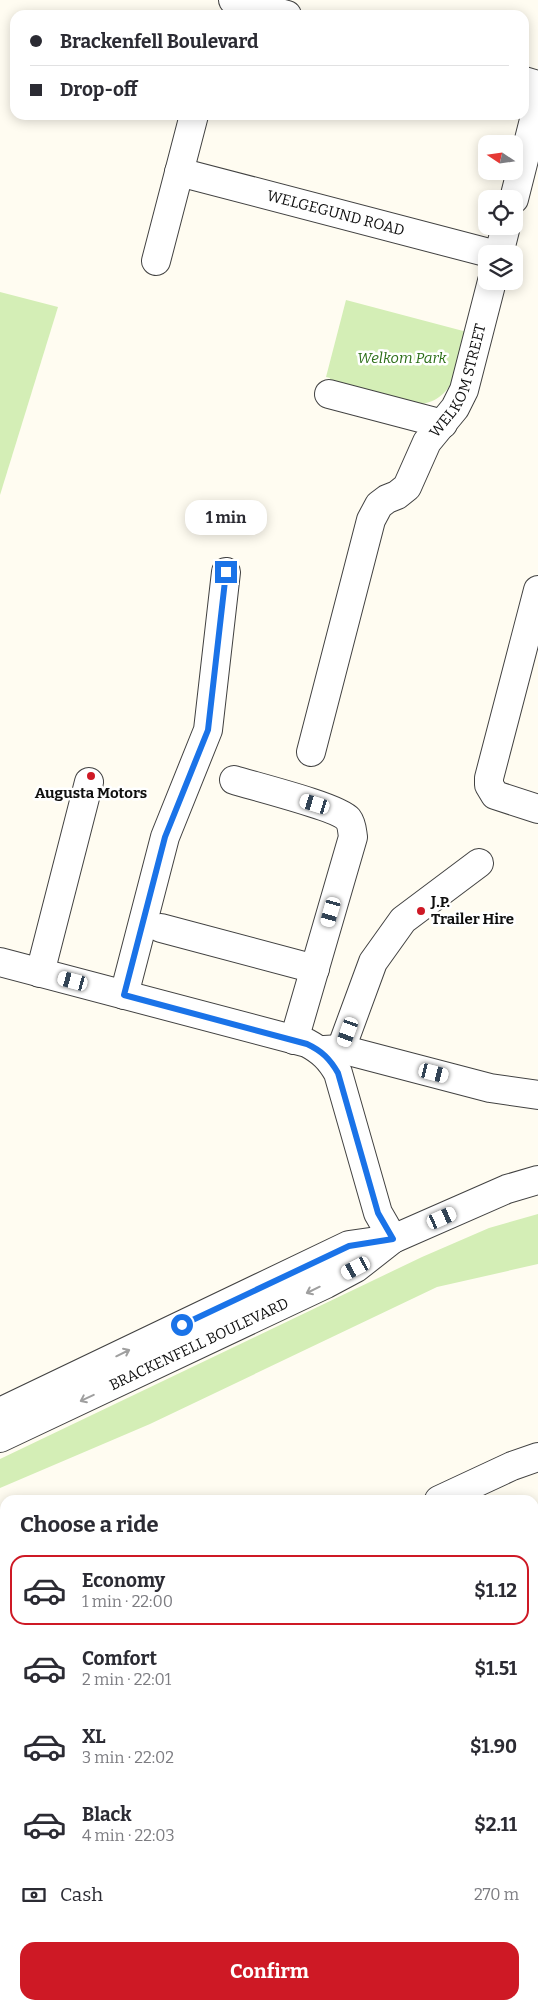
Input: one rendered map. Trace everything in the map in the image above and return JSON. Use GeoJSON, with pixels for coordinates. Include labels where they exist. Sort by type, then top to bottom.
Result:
{"type":"FeatureCollection","features":[{"type":"Feature","properties":{"kind":"street"},"geometry":{"type":"LineString","coordinates":[[226,10],[238,1],[270,10]]}},
{"type":"Feature","properties":{"kind":"street"},"geometry":{"type":"LineString","coordinates":[[516,190],[538,104]]}},
{"type":"Feature","properties":{"kind":"street"},"geometry":{"type":"LineString","coordinates":[[156,261],[193,120]]}},
{"type":"Feature","properties":{"kind":"street","name":"WELGEGUND ROAD"},"geometry":{"type":"LineString","coordinates":[[179,172],[478,250]]}},
{"type":"Feature","properties":{"kind":"street","name":"WELKOM STREET"},"geometry":{"type":"LineString","coordinates":[[311,752],[371,520],[379,505],[402,492],[407,487],[414,473],[418,457],[426,442],[455,408],[464,390],[490,290]]}},
{"type":"Feature","properties":{"kind":"street"},"geometry":{"type":"LineString","coordinates":[[329,394],[443,424]]}},
{"type":"Feature","properties":{"kind":"street"},"geometry":{"type":"LineString","coordinates":[[124,995],[165,837],[208,730],[226,572]]}},
{"type":"Feature","properties":{"kind":"street"},"geometry":{"type":"LineString","coordinates":[[538,590],[489,778],[489,785],[495,795],[538,809]]}},
{"type":"Feature","properties":{"kind":"street"},"geometry":{"type":"LineString","coordinates":[[234,780],[341,814],[348,819],[353,837],[294,1040]]}},
{"type":"Feature","properties":{"kind":"street"},"geometry":{"type":"LineString","coordinates":[[40,972],[89,782]]}},
{"type":"Feature","properties":{"kind":"street"},"geometry":{"type":"LineString","coordinates":[[393,1239],[378,1213],[338,1073],[328,1057],[373,962],[403,920],[479,863]]}},
{"type":"Feature","properties":{"kind":"street"},"geometry":{"type":"LineString","coordinates":[[161,928],[315,969]]}},
{"type":"Feature","properties":{"kind":"street"},"geometry":{"type":"LineString","coordinates":[[0,962],[331,1050],[490,1088],[538,1095]]}},
{"type":"Feature","properties":{"kind":"street","name":"BRACKENFELL BOULEVARD"},"geometry":{"type":"LineString","coordinates":[[0,1438],[326,1284],[356,1268],[393,1239],[507,1189],[538,1180]]}},
{"type":"Feature","properties":{"kind":"street","name":"BRACKENFELL BOULEVARD"},"geometry":{"type":"LineString","coordinates":[[1,1410],[349,1246],[393,1239]]}},
{"type":"Feature","properties":{"kind":"street"},"geometry":{"type":"LineString","coordinates":[[450,1495],[512,1466],[538,1457]]}},
{"type":"Feature","properties":{"kind":"green space"},"geometry":{"type":"Polygon","coordinates":[[[0,292],[58,307],[0,495],[0,292]]]}},
{"type":"Feature","properties":{"kind":"green space","name":"Welkom Park"},"geometry":{"type":"Polygon","coordinates":[[[346,300],[467,332],[458,368],[448,389],[440,397],[415,405],[330,382],[330,378],[326,377],[346,300]]]}},
{"type":"Feature","properties":{"kind":"green space"},"geometry":{"type":"Polygon","coordinates":[[[538,1214],[538,1264],[437,1287],[150,1424],[0,1488],[0,1459],[422,1257],[489,1228],[538,1214]]]}},
{"type":"Feature","properties":{"kind":"place","name":"Augusta Motors"},"geometry":{"type":"Point","coordinates":[91,776]}},
{"type":"Feature","properties":{"kind":"place","name":"J.P. Trailer Hire"},"geometry":{"type":"Point","coordinates":[421,911]}},
{"type":"Feature","properties":{"kind":"route"},"geometry":{"type":"LineString","coordinates":[[182,1325],[349,1246],[393,1239],[378,1213],[338,1073],[328,1057],[320,1050],[307,1044],[124,995],[165,837],[208,730],[226,572]]}}]}
